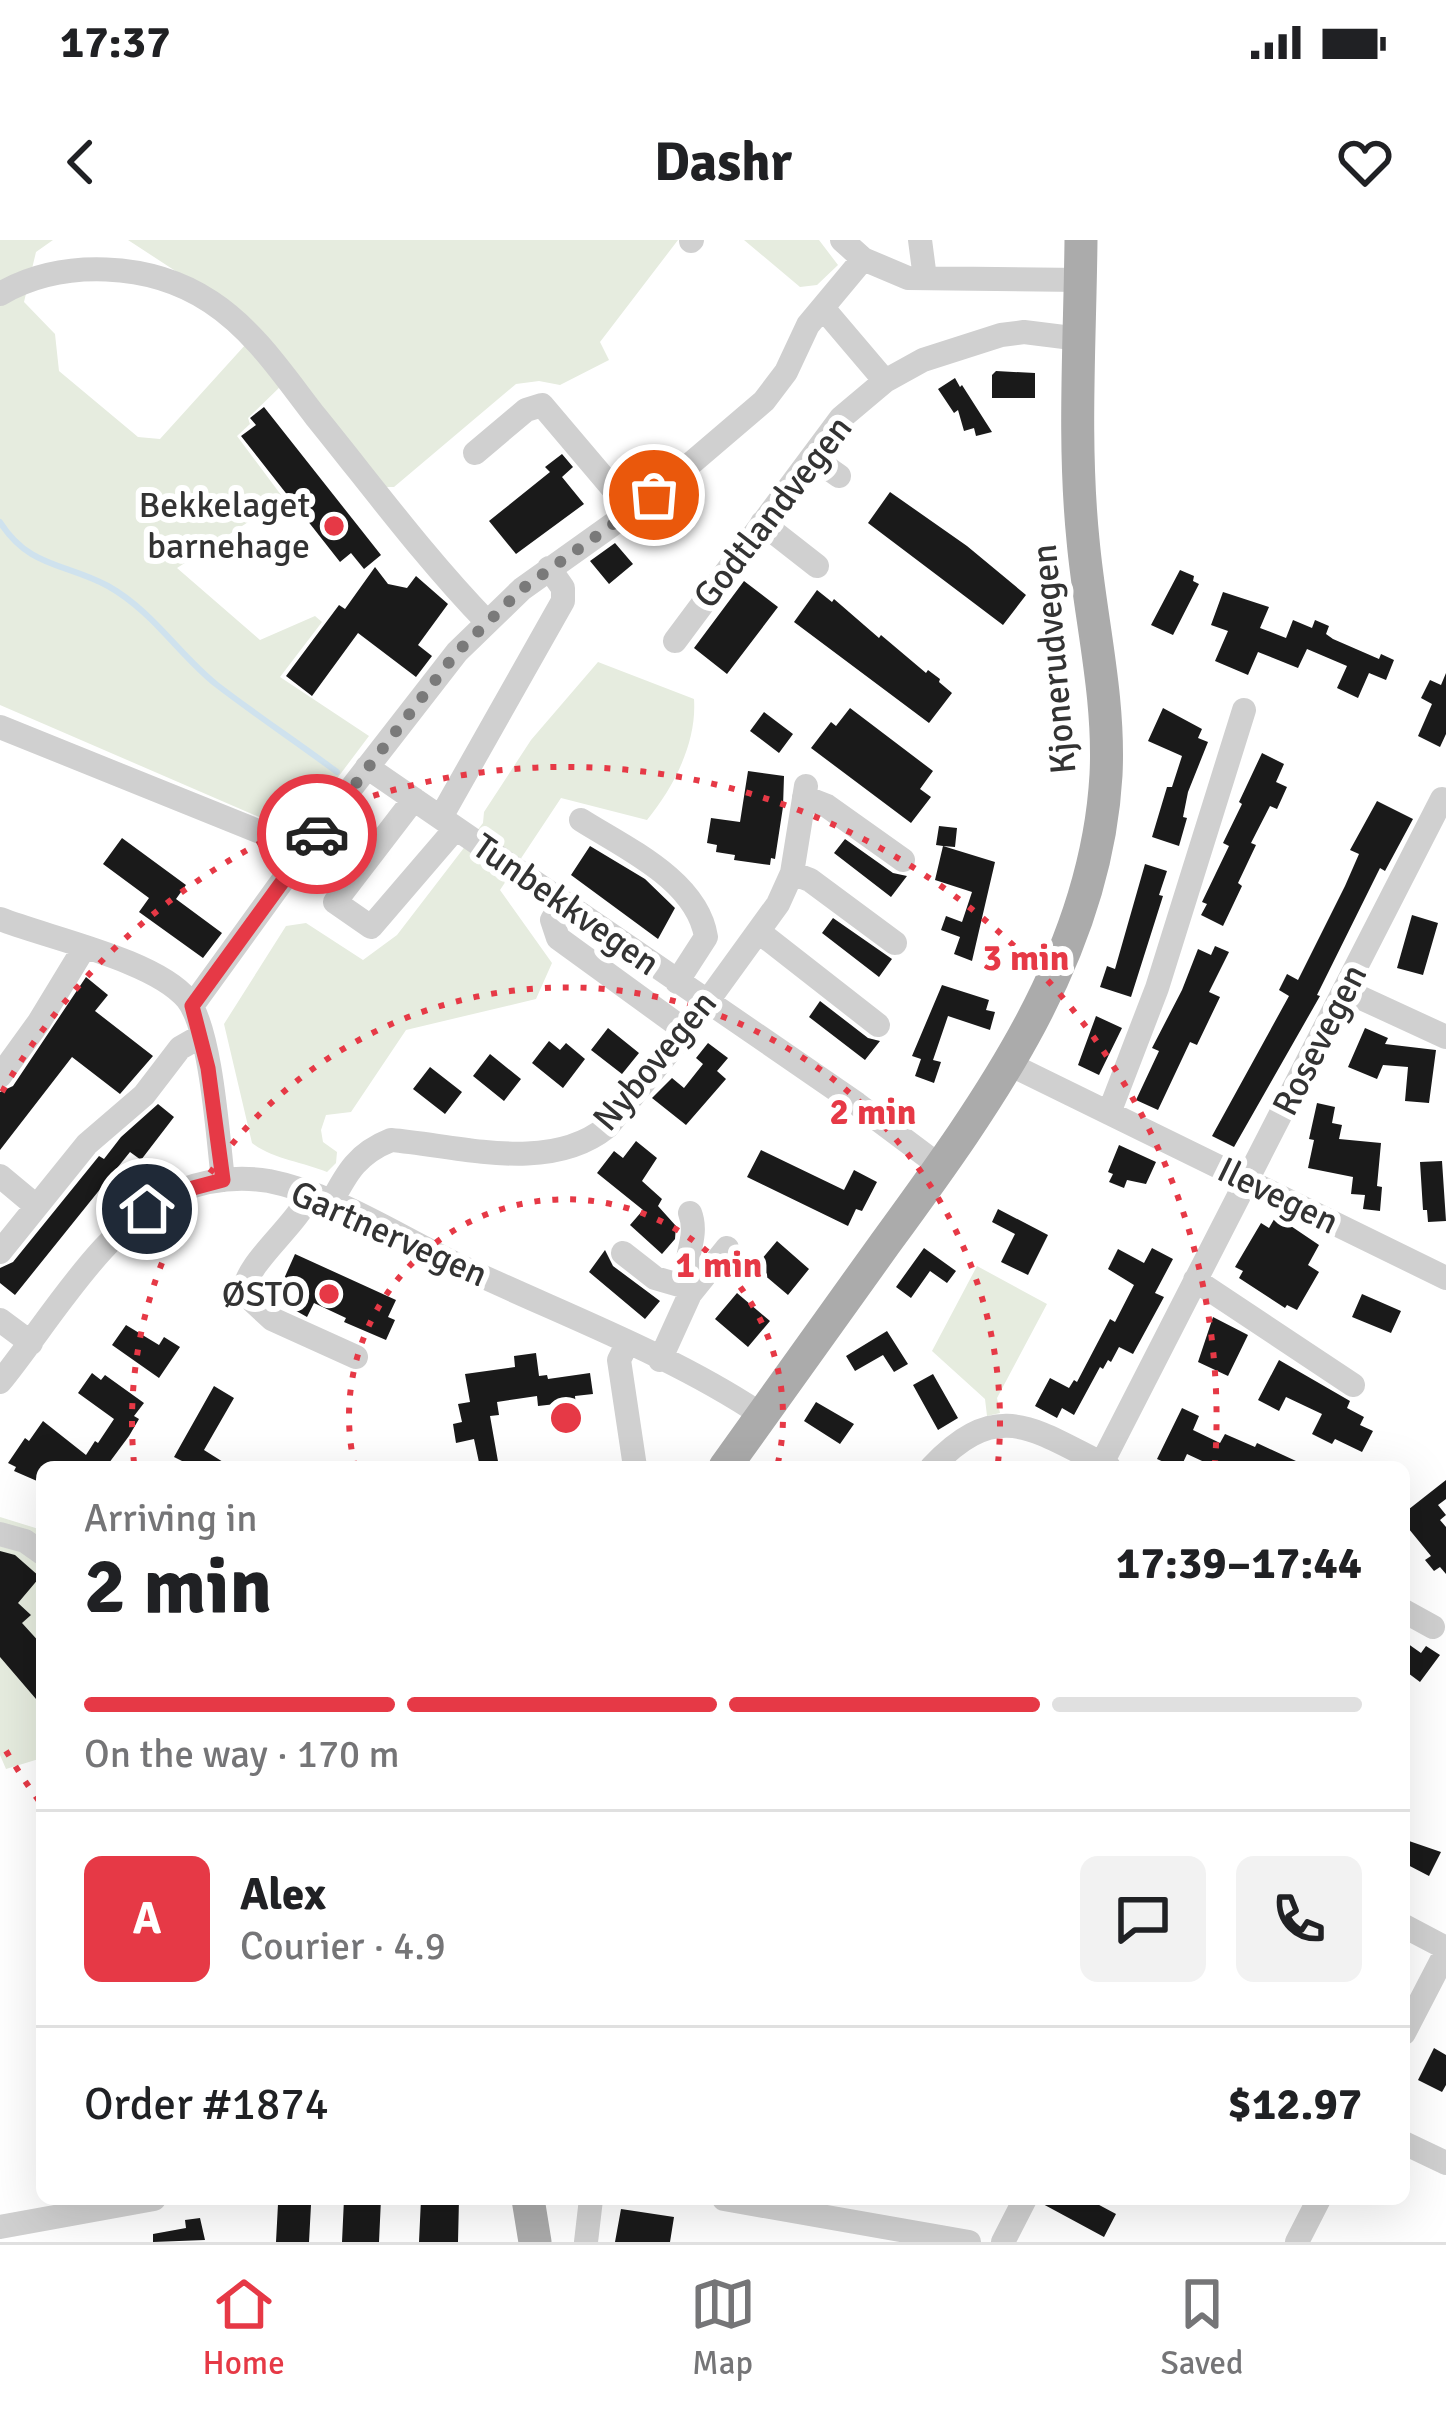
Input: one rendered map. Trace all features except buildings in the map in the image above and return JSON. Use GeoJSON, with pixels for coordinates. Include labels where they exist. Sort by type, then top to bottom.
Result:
{"type":"FeatureCollection","features":[{"type":"Feature","properties":{"kind":"main road","name":"Kjonerudvegen"},"geometry":{"type":"LineString","coordinates":[[729,1461],[1011,1065],[1046,992],[1085,890],[1106,776],[1105,715],[1082,538],[1082,240]]}},
{"type":"Feature","properties":{"kind":"main road"},"geometry":{"type":"LineString","coordinates":[[529,2205],[535,2242]]}},
{"type":"Feature","properties":{"kind":"street"},"geometry":{"type":"LineString","coordinates":[[842,240],[863,259],[908,278],[1081,280]]}},
{"type":"Feature","properties":{"kind":"street"},"geometry":{"type":"LineString","coordinates":[[920,240],[926,278]]}},
{"type":"Feature","properties":{"kind":"street"},"geometry":{"type":"LineString","coordinates":[[192,1006],[457,652],[549,568],[698,460],[764,401],[786,372],[808,326],[863,259]]}},
{"type":"Feature","properties":{"kind":"street"},"geometry":{"type":"LineString","coordinates":[[0,294],[41,275],[85,269],[153,278],[207,300],[254,338],[409,534],[487,622]]}},
{"type":"Feature","properties":{"kind":"street"},"geometry":{"type":"LineString","coordinates":[[823,308],[885,381]]}},
{"type":"Feature","properties":{"kind":"street","name":"Godtlandvegen"},"geometry":{"type":"LineString","coordinates":[[675,641],[841,418],[885,381],[923,360],[1000,335],[1024,332],[1080,339]]}},
{"type":"Feature","properties":{"kind":"street"},"geometry":{"type":"LineString","coordinates":[[475,453],[526,410],[542,405],[631,511]]}},
{"type":"Feature","properties":{"kind":"street"},"geometry":{"type":"LineString","coordinates":[[812,457],[839,476]]}},
{"type":"Feature","properties":{"kind":"street"},"geometry":{"type":"LineString","coordinates":[[762,523],[818,566]]}},
{"type":"Feature","properties":{"kind":"street"},"geometry":{"type":"LineString","coordinates":[[413,799],[335,902],[371,927],[448,823],[563,601],[563,588],[549,568]]}},
{"type":"Feature","properties":{"kind":"street"},"geometry":{"type":"LineString","coordinates":[[1109,1113],[1140,1038],[1244,710]]}},
{"type":"Feature","properties":{"kind":"street"},"geometry":{"type":"LineString","coordinates":[[0,727],[305,850]]}},
{"type":"Feature","properties":{"kind":"street","name":"Tunbekkvegen"},"geometry":{"type":"LineString","coordinates":[[367,767],[857,1103],[941,1168]]}},
{"type":"Feature","properties":{"kind":"street","name":"Nybovegen"},"geometry":{"type":"LineString","coordinates":[[356,1357],[272,1319],[244,1293],[247,1276],[369,1148],[392,1140],[534,1153],[576,1147],[607,1127],[707,1004],[778,904],[792,873],[805,791],[903,860]]}},
{"type":"Feature","properties":{"kind":"street","name":"Rosevegen"},"geometry":{"type":"LineString","coordinates":[[1105,1461],[1442,799]]}},
{"type":"Feature","properties":{"kind":"street"},"geometry":{"type":"LineString","coordinates":[[581,820],[650,865],[692,903],[706,937],[677,982]]}},
{"type":"Feature","properties":{"kind":"street"},"geometry":{"type":"LineString","coordinates":[[792,873],[811,880],[895,943]]}},
{"type":"Feature","properties":{"kind":"street"},"geometry":{"type":"LineString","coordinates":[[563,902],[552,920],[558,938],[686,1031]]}},
{"type":"Feature","properties":{"kind":"street"},"geometry":{"type":"LineString","coordinates":[[0,919],[154,975],[181,993],[192,1006],[201,1036],[223,1180]]}},
{"type":"Feature","properties":{"kind":"street"},"geometry":{"type":"LineString","coordinates":[[759,932],[878,1024]]}},
{"type":"Feature","properties":{"kind":"street"},"geometry":{"type":"LineString","coordinates":[[0,1076],[84,948]]}},
{"type":"Feature","properties":{"kind":"street"},"geometry":{"type":"LineString","coordinates":[[1346,991],[1446,1037]]}},
{"type":"Feature","properties":{"kind":"street"},"geometry":{"type":"LineString","coordinates":[[0,1252],[87,1144],[136,1103],[180,1048],[201,1036]]}},
{"type":"Feature","properties":{"kind":"street","name":"Ilevegen"},"geometry":{"type":"LineString","coordinates":[[1011,1065],[1446,1278]]}},
{"type":"Feature","properties":{"kind":"street"},"geometry":{"type":"LineString","coordinates":[[0,1176],[37,1206]]}},
{"type":"Feature","properties":{"kind":"street","name":"Gartnervegen"},"geometry":{"type":"LineString","coordinates":[[0,1382],[134,1220],[178,1192],[223,1180],[267,1181],[321,1198],[660,1360],[762,1415]]}},
{"type":"Feature","properties":{"kind":"street"},"geometry":{"type":"LineString","coordinates":[[688,1290],[684,1276],[695,1231],[691,1213]]}},
{"type":"Feature","properties":{"kind":"street"},"geometry":{"type":"LineString","coordinates":[[660,1360],[688,1290],[727,1248]]}},
{"type":"Feature","properties":{"kind":"street"},"geometry":{"type":"LineString","coordinates":[[623,1253],[655,1278],[688,1290]]}},
{"type":"Feature","properties":{"kind":"street"},"geometry":{"type":"LineString","coordinates":[[1195,1280],[1353,1385]]}},
{"type":"Feature","properties":{"kind":"street"},"geometry":{"type":"LineString","coordinates":[[0,1320],[31,1342]]}},
{"type":"Feature","properties":{"kind":"street"},"geometry":{"type":"LineString","coordinates":[[627,1344],[620,1360],[633,1461]]}},
{"type":"Feature","properties":{"kind":"street"},"geometry":{"type":"LineString","coordinates":[[939,1461],[967,1435],[1001,1425],[1029,1429],[1093,1461]]}},
{"type":"Feature","properties":{"kind":"street"},"geometry":{"type":"LineString","coordinates":[[0,1534],[36,1549]]}},
{"type":"Feature","properties":{"kind":"street"},"geometry":{"type":"LineString","coordinates":[[1410,1614],[1433,1627]]}},
{"type":"Feature","properties":{"kind":"street"},"geometry":{"type":"LineString","coordinates":[[1410,1929],[1446,1950],[1410,2021]]}},
{"type":"Feature","properties":{"kind":"street"},"geometry":{"type":"LineString","coordinates":[[1410,2146],[1446,2163]]}},
{"type":"Feature","properties":{"kind":"street"},"geometry":{"type":"LineString","coordinates":[[0,2227],[121,2205]]}},
{"type":"Feature","properties":{"kind":"street"},"geometry":{"type":"LineString","coordinates":[[586,2242],[590,2205]]}},
{"type":"Feature","properties":{"kind":"street"},"geometry":{"type":"LineString","coordinates":[[758,2205],[970,2242]]}},
{"type":"Feature","properties":{"kind":"street"},"geometry":{"type":"LineString","coordinates":[[1004,2242],[1022,2205]]}},
{"type":"Feature","properties":{"kind":"street"},"geometry":{"type":"LineString","coordinates":[[1297,2242],[1315,2205]]}},
{"type":"Feature","properties":{"kind":"shaded area"},"geometry":{"type":"Polygon","coordinates":[[[0,240],[53,240],[36,252],[24,302],[55,334],[59,371],[138,437],[160,439],[246,344],[283,384],[248,418],[250,424],[237,436],[284,499],[177,568],[260,640],[315,616],[322,622],[280,677],[369,736],[296,833],[0,705],[0,240]]]}},
{"type":"Feature","properties":{"kind":"shaded area"},"geometry":{"type":"Polygon","coordinates":[[[128,240],[678,240],[600,342],[609,360],[560,385],[516,384],[394,487],[383,487],[252,321],[128,240]]]}},
{"type":"Feature","properties":{"kind":"shaded area"},"geometry":{"type":"Polygon","coordinates":[[[744,240],[819,240],[838,265],[817,285],[800,287],[744,240]]]}},
{"type":"Feature","properties":{"kind":"shaded area"},"geometry":{"type":"Polygon","coordinates":[[[598,662],[694,699],[692,731],[675,779],[647,820],[561,798],[500,890],[552,963],[536,999],[406,1030],[351,1112],[326,1115],[323,1142],[337,1152],[336,1163],[327,1172],[252,1143],[224,1024],[286,926],[306,923],[363,960],[397,935],[483,823],[484,812],[531,740],[598,662]]]}},
{"type":"Feature","properties":{"kind":"shaded area"},"geometry":{"type":"Polygon","coordinates":[[[977,1266],[1047,1304],[997,1398],[1000,1413],[987,1416],[985,1399],[932,1351],[977,1266]]]}},
{"type":"Feature","properties":{"kind":"shaded area"},"geometry":{"type":"Polygon","coordinates":[[[0,1517],[36,1528],[36,1760],[6,1769],[0,1755],[0,1517]]]}},
{"type":"Feature","properties":{"kind":"waterway"},"geometry":{"type":"LineString","coordinates":[[0,522],[36,556],[124,596],[217,685],[337,772]]}},
{"type":"Feature","properties":{"kind":"way so far"},"geometry":{"type":"LineString","coordinates":[[317,834],[457,652],[522,589],[654,495]]}},
{"type":"Feature","properties":{"kind":"place","name":"Bekkelaget barnehage"},"geometry":{"type":"Point","coordinates":[334,526]}},
{"type":"Feature","properties":{"kind":"place","name":"ØSTO"},"geometry":{"type":"Point","coordinates":[329,1294]}},
{"type":"Feature","properties":{"kind":"route"},"geometry":{"type":"LineString","coordinates":[[147,1209],[178,1192],[223,1180],[208,1068],[192,1006],[317,834]]}}]}
